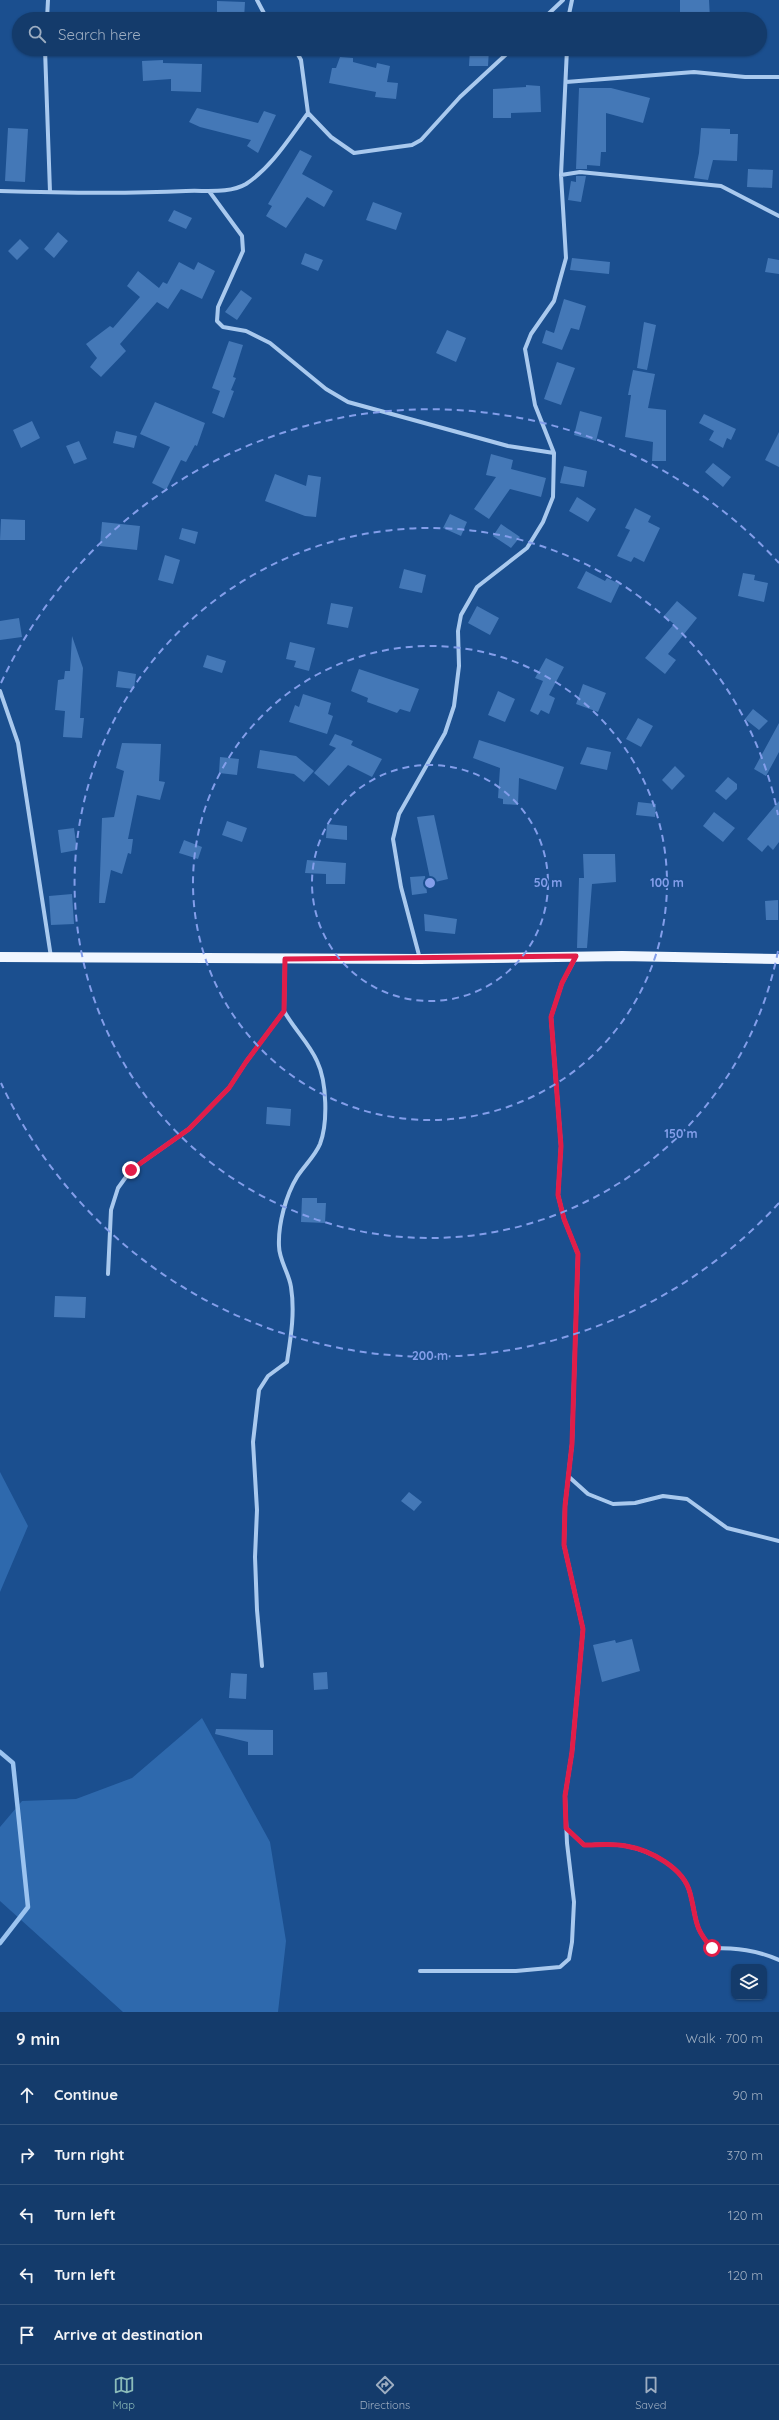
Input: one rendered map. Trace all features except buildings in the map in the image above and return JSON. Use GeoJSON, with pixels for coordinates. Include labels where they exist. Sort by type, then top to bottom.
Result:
{"type":"FeatureCollection","features":[{"type":"Feature","properties":{"kind":"main road"},"geometry":{"type":"LineString","coordinates":[[0,957],[420,959],[576,956],[779,959]]}},
{"type":"Feature","properties":{"kind":"street"},"geometry":{"type":"LineString","coordinates":[[47,12],[48,0]]}},
{"type":"Feature","properties":{"kind":"street"},"geometry":{"type":"LineString","coordinates":[[257,0],[263,12]]}},
{"type":"Feature","properties":{"kind":"street"},"geometry":{"type":"LineString","coordinates":[[551,12],[563,0]]}},
{"type":"Feature","properties":{"kind":"street"},"geometry":{"type":"LineString","coordinates":[[569,12],[572,0]]}},
{"type":"Feature","properties":{"kind":"street"},"geometry":{"type":"LineString","coordinates":[[45,56],[50,192]]}},
{"type":"Feature","properties":{"kind":"street"},"geometry":{"type":"LineString","coordinates":[[299,56],[301,60],[308,113],[331,137],[354,153],[412,145],[421,140],[460,97],[504,56]]}},
{"type":"Feature","properties":{"kind":"street"},"geometry":{"type":"LineString","coordinates":[[420,959],[401,887],[393,839],[399,814],[445,733],[454,706],[460,666],[460,644],[458,632],[461,615],[477,587],[527,548],[543,522],[553,497],[554,453],[535,405],[525,349],[530,334],[554,301],[566,258],[561,175],[567,56]]}},
{"type":"Feature","properties":{"kind":"street"},"geometry":{"type":"LineString","coordinates":[[566,82],[694,72],[745,77],[779,77]]}},
{"type":"Feature","properties":{"kind":"street"},"geometry":{"type":"LineString","coordinates":[[0,191],[147,194],[225,190],[245,184],[262,170],[282,148],[308,113]]}},
{"type":"Feature","properties":{"kind":"street"},"geometry":{"type":"LineString","coordinates":[[561,175],[580,172],[721,186],[779,216]]}},
{"type":"Feature","properties":{"kind":"street"},"geometry":{"type":"LineString","coordinates":[[209,191],[242,236],[243,251],[218,307],[217,321],[223,327],[246,331],[270,343],[326,389],[348,402],[508,446],[554,453]]}},
{"type":"Feature","properties":{"kind":"street"},"geometry":{"type":"LineString","coordinates":[[0,691],[18,743],[51,957]]}},
{"type":"Feature","properties":{"kind":"street"},"geometry":{"type":"LineString","coordinates":[[420,1971],[516,1971],[560,1967],[569,1959],[572,1942],[574,1902],[566,1828],[565,1796],[573,1745],[583,1629],[564,1545],[568,1476],[572,1444],[578,1254],[564,1219],[558,1195],[561,1146],[551,1017],[562,983],[576,956]]}},
{"type":"Feature","properties":{"kind":"street"},"geometry":{"type":"LineString","coordinates":[[262,1666],[257,1610],[257,1510],[253,1442],[259,1390],[268,1376],[287,1362],[293,1328],[291,1286],[279,1247],[282,1215],[296,1178],[319,1146],[324,1132],[325,1098],[318,1062],[307,1043],[294,1030],[284,1011],[285,959]]}},
{"type":"Feature","properties":{"kind":"street"},"geometry":{"type":"LineString","coordinates":[[108,1274],[112,1210],[118,1188],[131,1170],[189,1129],[229,1088],[246,1062],[284,1011]]}},
{"type":"Feature","properties":{"kind":"street"},"geometry":{"type":"LineString","coordinates":[[568,1476],[588,1494],[613,1504],[635,1503],[663,1496],[686,1499],[727,1528],[779,1541]]}},
{"type":"Feature","properties":{"kind":"street"},"geometry":{"type":"LineString","coordinates":[[566,1828],[584,1845],[626,1846],[654,1856],[676,1870],[690,1890],[699,1933],[712,1948],[733,1948],[761,1952],[779,1960]]}},
{"type":"Feature","properties":{"kind":"shaded area"},"geometry":{"type":"Polygon","coordinates":[[[0,1472],[28,1526],[0,1592],[0,1472]]]}},
{"type":"Feature","properties":{"kind":"shaded area"},"geometry":{"type":"Polygon","coordinates":[[[202,1718],[270,1842],[286,1941],[278,2012],[123,2012],[0,1901],[0,1827],[22,1801],[76,1799],[132,1778],[202,1718]]]}},
{"type":"Feature","properties":{"kind":"waterway"},"geometry":{"type":"LineString","coordinates":[[0,1752],[13,1763],[28,1907],[0,1943]]}},
{"type":"Feature","properties":{"kind":"route"},"geometry":{"type":"LineString","coordinates":[[131,1170],[189,1129],[229,1088],[246,1062],[284,1011],[286,986],[285,959],[420,959],[576,956],[562,983],[551,1017],[561,1146],[558,1195],[564,1219],[578,1254],[578,1298],[572,1444],[565,1506],[564,1545],[583,1629],[572,1752],[565,1796],[566,1828],[584,1845],[626,1846],[654,1856],[676,1870],[690,1890],[699,1933],[712,1948]]}}]}
